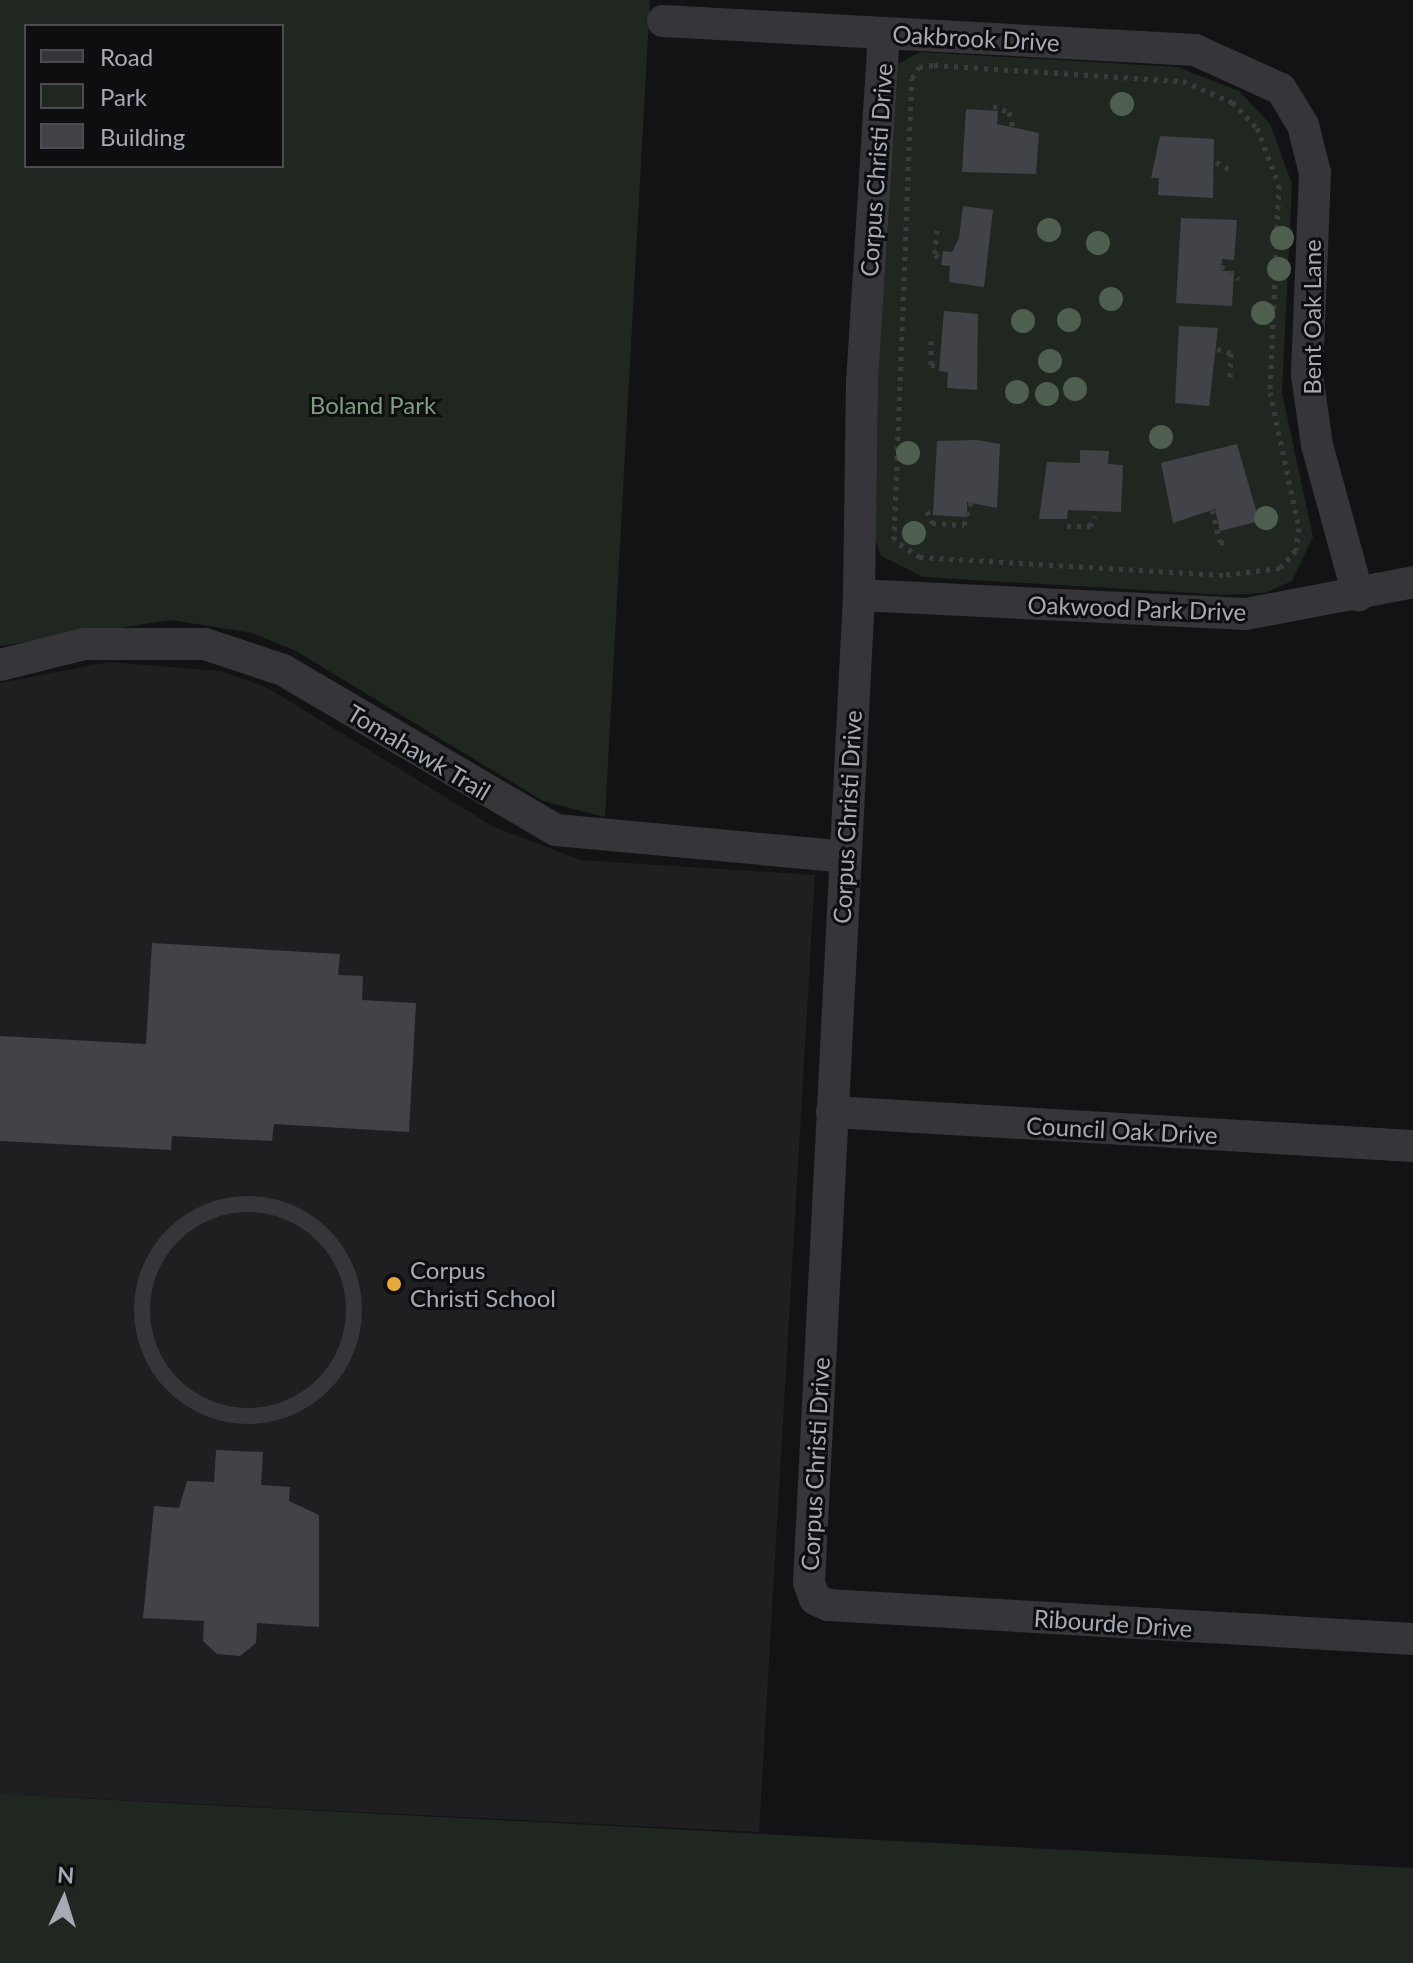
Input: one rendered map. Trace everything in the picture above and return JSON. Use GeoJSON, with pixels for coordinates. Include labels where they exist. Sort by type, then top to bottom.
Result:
{"type":"FeatureCollection","features":[{"type":"Feature","properties":{"kind":"street","name":"Oakbrook Drive"},"geometry":{"type":"LineString","coordinates":[[663,21],[1195,50],[1281,89]]}},
{"type":"Feature","properties":{"kind":"street","name":"Corpus Christi Drive"},"geometry":{"type":"LineString","coordinates":[[815,1599],[809,1534],[859,595],[861,395],[884,33]]}},
{"type":"Feature","properties":{"kind":"street","name":"Bent Oak Lane"},"geometry":{"type":"LineString","coordinates":[[1281,89],[1303,125],[1315,173],[1307,375],[1317,445],[1358,595]]}},
{"type":"Feature","properties":{"kind":"street","name":"Oakwood Park Drive"},"geometry":{"type":"LineString","coordinates":[[859,595],[1221,615],[1358,595],[1413,582]]}},
{"type":"Feature","properties":{"kind":"street","name":"Tomahawk Trail"},"geometry":{"type":"LineString","coordinates":[[0,665],[84,644],[205,644],[283,670],[556,830],[845,857]]}},
{"type":"Feature","properties":{"kind":"street","name":"Council Oak Drive"},"geometry":{"type":"LineString","coordinates":[[832,1112],[1413,1146]]}},
{"type":"Feature","properties":{"kind":"street","name":"Ribourde Drive"},"geometry":{"type":"LineString","coordinates":[[815,1599],[1413,1639]]}},
{"type":"Feature","properties":{"kind":"lane"},"geometry":{"type":"LineString","coordinates":[[260,1204],[298,1216],[329,1240],[349,1274],[355,1313],[347,1351],[326,1384],[294,1407],[256,1416],[217,1412],[182,1394],[156,1364],[142,1327],[144,1288],[158,1252],[186,1224],[221,1207],[260,1204]]}},
{"type":"Feature","properties":{"kind":"path"},"geometry":{"type":"LineString","coordinates":[[916,70],[1172,79],[1208,88],[1247,114],[1272,155],[1279,185],[1270,381],[1299,528],[1287,563],[1223,575],[920,557],[902,548],[890,527],[916,70]]}},
{"type":"Feature","properties":{"kind":"path"},"geometry":{"type":"LineString","coordinates":[[993,106],[1009,112],[1014,131]]}},
{"type":"Feature","properties":{"kind":"path"},"geometry":{"type":"LineString","coordinates":[[1216,162],[1233,171]]}},
{"type":"Feature","properties":{"kind":"path"},"geometry":{"type":"LineString","coordinates":[[937,230],[935,255],[942,259]]}},
{"type":"Feature","properties":{"kind":"path"},"geometry":{"type":"LineString","coordinates":[[1221,266],[1239,279]]}},
{"type":"Feature","properties":{"kind":"path"},"geometry":{"type":"LineString","coordinates":[[931,341],[931,365],[940,366]]}},
{"type":"Feature","properties":{"kind":"path"},"geometry":{"type":"LineString","coordinates":[[1217,349],[1231,353],[1230,379]]}},
{"type":"Feature","properties":{"kind":"path"},"geometry":{"type":"LineString","coordinates":[[927,511],[932,523],[964,525],[971,502]]}},
{"type":"Feature","properties":{"kind":"path"},"geometry":{"type":"LineString","coordinates":[[1212,510],[1220,542],[1229,544]]}},
{"type":"Feature","properties":{"kind":"path"},"geometry":{"type":"LineString","coordinates":[[1067,526],[1090,526],[1095,516]]}},
{"type":"Feature","properties":{"kind":"shaded area","name":"Corpus Christi School"},"geometry":{"type":"Polygon","coordinates":[[[109,662],[221,671],[268,688],[494,827],[580,860],[815,875],[759,1832],[0,1794],[0,683],[109,662]]]}},
{"type":"Feature","properties":{"kind":"green space","name":"Boland Park"},"geometry":{"type":"Polygon","coordinates":[[[0,0],[650,0],[605,817],[543,801],[296,651],[252,633],[171,620],[0,646],[0,0]]]}},
{"type":"Feature","properties":{"kind":"green space"},"geometry":{"type":"Polygon","coordinates":[[[920,52],[1177,67],[1239,91],[1270,124],[1292,184],[1282,393],[1313,537],[1292,581],[1265,593],[1227,595],[923,577],[881,556],[869,522],[898,64],[920,52]]]}},
{"type":"Feature","properties":{"kind":"green space"},"geometry":{"type":"Polygon","coordinates":[[[0,1794],[1413,1868],[1413,1963],[0,1963],[0,1794]]]}},
{"type":"Feature","properties":{"kind":"building"},"geometry":{"type":"Polygon","coordinates":[[[966,109],[998,111],[997,124],[1039,133],[1036,174],[962,172],[966,109]]]}},
{"type":"Feature","properties":{"kind":"building"},"geometry":{"type":"Polygon","coordinates":[[[1160,136],[1214,139],[1213,198],[1158,195],[1159,178],[1151,178],[1160,136]]]}},
{"type":"Feature","properties":{"kind":"building"},"geometry":{"type":"Polygon","coordinates":[[[963,206],[993,210],[984,287],[949,282],[950,266],[941,265],[943,251],[952,252],[959,238],[963,206]]]}},
{"type":"Feature","properties":{"kind":"building"},"geometry":{"type":"Polygon","coordinates":[[[1181,218],[1237,220],[1234,260],[1222,259],[1221,271],[1234,271],[1232,306],[1176,303],[1181,218]]]}},
{"type":"Feature","properties":{"kind":"building"},"geometry":{"type":"Polygon","coordinates":[[[944,311],[978,314],[977,390],[947,388],[948,372],[939,371],[944,311]]]}},
{"type":"Feature","properties":{"kind":"building"},"geometry":{"type":"Polygon","coordinates":[[[1179,326],[1218,328],[1209,406],[1175,403],[1179,326]]]}},
{"type":"Feature","properties":{"kind":"building"},"geometry":{"type":"Polygon","coordinates":[[[977,440],[1000,444],[997,508],[967,502],[967,517],[933,515],[937,441],[977,440]]]}},
{"type":"Feature","properties":{"kind":"building"},"geometry":{"type":"Polygon","coordinates":[[[1237,444],[1259,521],[1220,531],[1215,509],[1173,523],[1161,463],[1237,444]]]}},
{"type":"Feature","properties":{"kind":"building"},"geometry":{"type":"Polygon","coordinates":[[[1080,450],[1109,451],[1108,464],[1123,465],[1121,512],[1068,510],[1067,519],[1039,519],[1047,462],[1080,463],[1080,450]]]}},
{"type":"Feature","properties":{"kind":"building"},"geometry":{"type":"Polygon","coordinates":[[[152,943],[340,954],[338,975],[363,976],[362,1000],[416,1003],[409,1132],[274,1124],[272,1141],[172,1136],[171,1150],[0,1141],[0,1036],[146,1044],[152,943]]]}},
{"type":"Feature","properties":{"kind":"building"},"geometry":{"type":"Polygon","coordinates":[[[216,1450],[263,1452],[261,1485],[290,1487],[289,1501],[319,1515],[319,1627],[257,1623],[256,1643],[240,1656],[217,1654],[203,1641],[204,1621],[143,1618],[154,1506],[179,1508],[187,1481],[214,1482],[216,1450]]]}},
{"type":"Feature","properties":{"kind":"place","name":"Corpus Christi School"},"geometry":{"type":"Point","coordinates":[394,1284]}}]}
